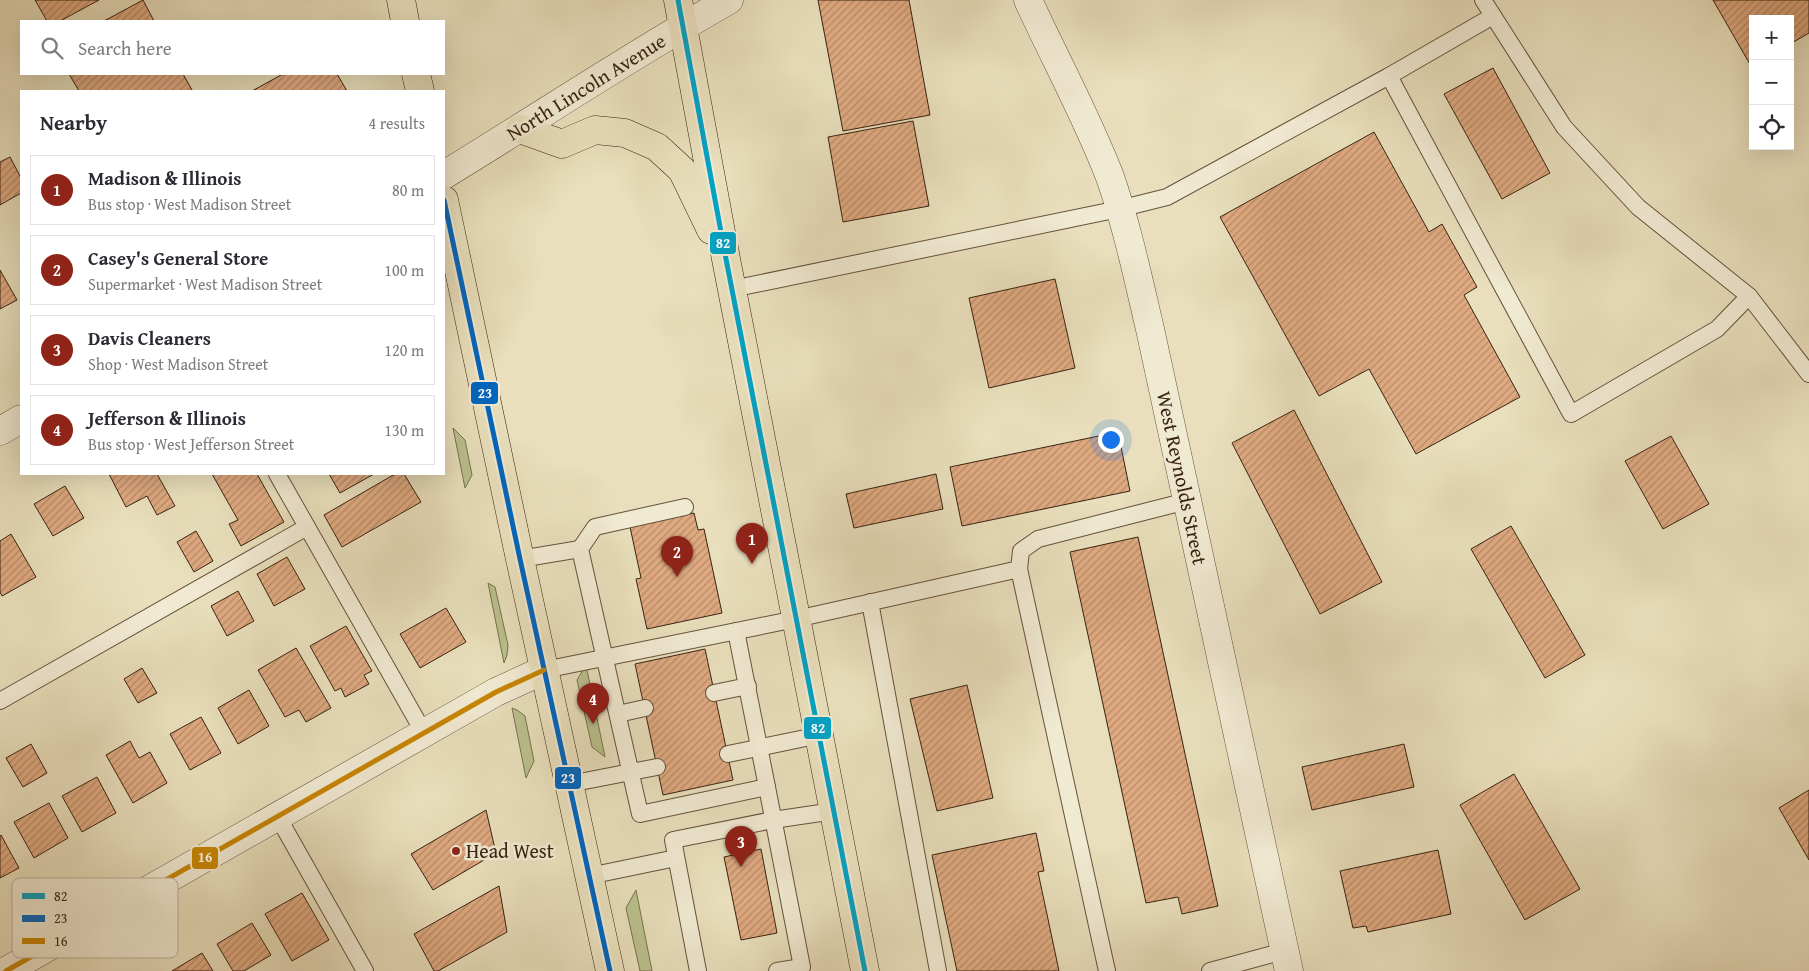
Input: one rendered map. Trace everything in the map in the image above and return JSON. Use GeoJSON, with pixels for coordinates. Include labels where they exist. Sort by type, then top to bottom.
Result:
{"type":"FeatureCollection","features":[{"type":"Feature","properties":{"kind":"main road"},"geometry":{"type":"LineString","coordinates":[[401,0],[405,20]]}},
{"type":"Feature","properties":{"kind":"main road"},"geometry":{"type":"LineString","coordinates":[[681,13],[726,259],[865,971]]}},
{"type":"Feature","properties":{"kind":"main road"},"geometry":{"type":"LineString","coordinates":[[416,75],[420,90]]}},
{"type":"Feature","properties":{"kind":"main road"},"geometry":{"type":"LineString","coordinates":[[520,129],[562,144],[594,130],[625,132],[658,147],[682,170],[726,259]]}},
{"type":"Feature","properties":{"kind":"main road"},"geometry":{"type":"LineString","coordinates":[[445,205],[610,971]]}},
{"type":"Feature","properties":{"kind":"street","name":"North Lincoln Avenue"},"geometry":{"type":"LineString","coordinates":[[445,174],[520,129],[681,13],[729,0]]}},
{"type":"Feature","properties":{"kind":"street","name":"West Reynolds Street"},"geometry":{"type":"LineString","coordinates":[[1028,0],[1094,139],[1110,178],[1119,209],[1150,329],[1287,961]]}},
{"type":"Feature","properties":{"kind":"street"},"geometry":{"type":"LineString","coordinates":[[0,431],[20,420]]}},
{"type":"Feature","properties":{"kind":"street"},"geometry":{"type":"LineString","coordinates":[[170,878],[504,687],[544,670]]}},
{"type":"Feature","properties":{"kind":"street"},"geometry":{"type":"LineString","coordinates":[[6,971],[29,958]]}},
{"type":"Feature","properties":{"kind":"lane"},"geometry":{"type":"LineString","coordinates":[[1483,0],[1564,127],[1638,207],[1749,296],[1809,374]]}},
{"type":"Feature","properties":{"kind":"lane"},"geometry":{"type":"LineString","coordinates":[[732,289],[1119,209],[1167,197],[1389,76],[1494,16]]}},
{"type":"Feature","properties":{"kind":"lane"},"geometry":{"type":"LineString","coordinates":[[1389,76],[1571,414],[1717,329],[1749,296]]}},
{"type":"Feature","properties":{"kind":"lane"},"geometry":{"type":"LineString","coordinates":[[278,475],[424,733]]}},
{"type":"Feature","properties":{"kind":"lane"},"geometry":{"type":"LineString","coordinates":[[1106,971],[1019,569],[1020,552],[1038,539],[1187,501]]}},
{"type":"Feature","properties":{"kind":"lane"},"geometry":{"type":"LineString","coordinates":[[520,559],[580,549],[595,527],[685,506]]}},
{"type":"Feature","properties":{"kind":"lane"},"geometry":{"type":"LineString","coordinates":[[0,701],[307,527]]}},
{"type":"Feature","properties":{"kind":"lane"},"geometry":{"type":"LineString","coordinates":[[580,549],[640,814],[767,788]]}},
{"type":"Feature","properties":{"kind":"lane"},"geometry":{"type":"LineString","coordinates":[[544,670],[796,619],[1019,569]]}},
{"type":"Feature","properties":{"kind":"lane"},"geometry":{"type":"LineString","coordinates":[[870,602],[938,971]]}},
{"type":"Feature","properties":{"kind":"lane"},"geometry":{"type":"LineString","coordinates":[[736,631],[802,967],[778,971]]}},
{"type":"Feature","properties":{"kind":"lane"},"geometry":{"type":"LineString","coordinates":[[714,693],[748,686]]}},
{"type":"Feature","properties":{"kind":"lane"},"geometry":{"type":"LineString","coordinates":[[618,714],[644,708]]}},
{"type":"Feature","properties":{"kind":"lane"},"geometry":{"type":"LineString","coordinates":[[728,754],[820,735]]}},
{"type":"Feature","properties":{"kind":"lane"},"geometry":{"type":"LineString","coordinates":[[569,784],[657,767]]}},
{"type":"Feature","properties":{"kind":"lane"},"geometry":{"type":"LineString","coordinates":[[698,971],[673,840],[773,820],[834,811]]}},
{"type":"Feature","properties":{"kind":"lane"},"geometry":{"type":"LineString","coordinates":[[278,817],[365,971]]}},
{"type":"Feature","properties":{"kind":"lane"},"geometry":{"type":"LineString","coordinates":[[589,876],[676,858]]}},
{"type":"Feature","properties":{"kind":"lane"},"geometry":{"type":"LineString","coordinates":[[1210,971],[1287,961]]}},
{"type":"Feature","properties":{"kind":"green space"},"geometry":{"type":"Polygon","coordinates":[[[453,428],[465,440],[472,475],[465,488],[453,428]]]}},
{"type":"Feature","properties":{"kind":"green space"},"geometry":{"type":"Polygon","coordinates":[[[488,583],[495,587],[508,645],[504,663],[488,583]]]}},
{"type":"Feature","properties":{"kind":"green space"},"geometry":{"type":"Polygon","coordinates":[[[586,665],[605,757],[592,747],[577,680],[586,665]]]}},
{"type":"Feature","properties":{"kind":"green space"},"geometry":{"type":"Polygon","coordinates":[[[512,708],[525,716],[534,761],[526,778],[512,708]]]}},
{"type":"Feature","properties":{"kind":"green space"},"geometry":{"type":"Polygon","coordinates":[[[636,890],[652,971],[640,971],[626,908],[636,890]]]}},
{"type":"Feature","properties":{"kind":"building"},"geometry":{"type":"Polygon","coordinates":[[[35,0],[99,0],[62,20],[46,20],[35,0]]]}},
{"type":"Feature","properties":{"kind":"building"},"geometry":{"type":"Polygon","coordinates":[[[143,0],[153,20],[106,20],[143,0]]]}},
{"type":"Feature","properties":{"kind":"building"},"geometry":{"type":"Polygon","coordinates":[[[818,0],[909,0],[930,115],[843,131],[818,0]]]}},
{"type":"Feature","properties":{"kind":"building"},"geometry":{"type":"Polygon","coordinates":[[[1713,0],[1809,0],[1809,33],[1794,42],[1794,15],[1749,15],[1749,63],[1713,0]]]}},
{"type":"Feature","properties":{"kind":"building"},"geometry":{"type":"Polygon","coordinates":[[[1493,68],[1550,173],[1502,199],[1444,94],[1493,68]]]}},
{"type":"Feature","properties":{"kind":"building"},"geometry":{"type":"Polygon","coordinates":[[[70,75],[184,75],[192,90],[78,90],[70,75]]]}},
{"type":"Feature","properties":{"kind":"building"},"geometry":{"type":"Polygon","coordinates":[[[281,75],[338,75],[346,90],[254,90],[281,75]]]}},
{"type":"Feature","properties":{"kind":"building"},"geometry":{"type":"Polygon","coordinates":[[[913,121],[929,206],[843,222],[828,137],[913,121]]]}},
{"type":"Feature","properties":{"kind":"building"},"geometry":{"type":"Polygon","coordinates":[[[1374,132],[1429,232],[1442,224],[1477,287],[1464,295],[1520,397],[1416,454],[1369,369],[1319,396],[1220,217],[1374,132]]]}},
{"type":"Feature","properties":{"kind":"building"},"geometry":{"type":"Polygon","coordinates":[[[10,157],[20,176],[20,194],[0,205],[0,162],[10,157]]]}},
{"type":"Feature","properties":{"kind":"building"},"geometry":{"type":"Polygon","coordinates":[[[0,270],[17,300],[0,309],[0,270]]]}},
{"type":"Feature","properties":{"kind":"building"},"geometry":{"type":"Polygon","coordinates":[[[1055,279],[1075,368],[989,388],[969,298],[1055,279]]]}},
{"type":"Feature","properties":{"kind":"building"},"geometry":{"type":"Polygon","coordinates":[[[1294,410],[1382,582],[1320,614],[1232,443],[1294,410]]]}},
{"type":"Feature","properties":{"kind":"building"},"geometry":{"type":"Polygon","coordinates":[[[1118,432],[1130,491],[962,526],[950,467],[1118,432]]]}},
{"type":"Feature","properties":{"kind":"building"},"geometry":{"type":"Polygon","coordinates":[[[1671,436],[1709,504],[1663,529],[1625,461],[1671,436]]]}},
{"type":"Feature","properties":{"kind":"building"},"geometry":{"type":"Polygon","coordinates":[[[936,474],[943,509],[854,528],[846,494],[936,474]]]}},
{"type":"Feature","properties":{"kind":"building"},"geometry":{"type":"Polygon","coordinates":[[[110,475],[158,475],[175,506],[157,515],[147,496],[126,507],[110,475]]]}},
{"type":"Feature","properties":{"kind":"building"},"geometry":{"type":"Polygon","coordinates":[[[213,475],[258,475],[284,522],[241,546],[229,524],[238,520],[213,475]]]}},
{"type":"Feature","properties":{"kind":"building"},"geometry":{"type":"Polygon","coordinates":[[[330,475],[372,475],[340,493],[330,475]]]}},
{"type":"Feature","properties":{"kind":"building"},"geometry":{"type":"Polygon","coordinates":[[[393,475],[405,475],[421,502],[342,547],[324,515],[393,475]]]}},
{"type":"Feature","properties":{"kind":"building"},"geometry":{"type":"Polygon","coordinates":[[[65,486],[84,518],[53,536],[34,504],[65,486]]]}},
{"type":"Feature","properties":{"kind":"building"},"geometry":{"type":"Polygon","coordinates":[[[694,513],[698,530],[704,529],[722,613],[647,629],[636,579],[641,578],[630,527],[694,513]]]}},
{"type":"Feature","properties":{"kind":"building"},"geometry":{"type":"Polygon","coordinates":[[[1511,526],[1585,655],[1545,678],[1471,549],[1511,526]]]}},
{"type":"Feature","properties":{"kind":"building"},"geometry":{"type":"Polygon","coordinates":[[[196,531],[213,561],[194,572],[177,542],[196,531]]]}},
{"type":"Feature","properties":{"kind":"building"},"geometry":{"type":"Polygon","coordinates":[[[11,534],[36,577],[2,596],[0,592],[0,541],[11,534]]]}},
{"type":"Feature","properties":{"kind":"building"},"geometry":{"type":"Polygon","coordinates":[[[1138,537],[1218,906],[1182,914],[1178,897],[1146,903],[1070,552],[1138,537]]]}},
{"type":"Feature","properties":{"kind":"building"},"geometry":{"type":"Polygon","coordinates":[[[287,557],[305,589],[274,606],[257,574],[287,557]]]}},
{"type":"Feature","properties":{"kind":"building"},"geometry":{"type":"Polygon","coordinates":[[[238,591],[254,621],[227,636],[211,606],[238,591]]]}},
{"type":"Feature","properties":{"kind":"building"},"geometry":{"type":"Polygon","coordinates":[[[446,608],[466,642],[420,668],[400,634],[446,608]]]}},
{"type":"Feature","properties":{"kind":"building"},"geometry":{"type":"Polygon","coordinates":[[[346,626],[372,671],[364,675],[369,684],[345,697],[341,688],[335,691],[310,646],[346,626]]]}},
{"type":"Feature","properties":{"kind":"building"},"geometry":{"type":"Polygon","coordinates":[[[296,648],[331,708],[306,722],[299,710],[285,717],[258,670],[296,648]]]}},
{"type":"Feature","properties":{"kind":"building"},"geometry":{"type":"Polygon","coordinates":[[[705,649],[733,780],[663,795],[635,664],[705,649]]]}},
{"type":"Feature","properties":{"kind":"building"},"geometry":{"type":"Polygon","coordinates":[[[142,668],[157,693],[138,703],[124,679],[142,668]]]}},
{"type":"Feature","properties":{"kind":"building"},"geometry":{"type":"Polygon","coordinates":[[[967,685],[993,798],[937,811],[910,699],[967,685]]]}},
{"type":"Feature","properties":{"kind":"building"},"geometry":{"type":"Polygon","coordinates":[[[249,690],[269,726],[238,744],[218,708],[249,690]]]}},
{"type":"Feature","properties":{"kind":"building"},"geometry":{"type":"Polygon","coordinates":[[[201,717],[221,753],[190,770],[170,734],[201,717]]]}},
{"type":"Feature","properties":{"kind":"building"},"geometry":{"type":"Polygon","coordinates":[[[130,741],[139,758],[150,752],[167,783],[133,803],[106,755],[130,741]]]}},
{"type":"Feature","properties":{"kind":"building"},"geometry":{"type":"Polygon","coordinates":[[[31,744],[47,773],[23,787],[6,758],[31,744]]]}},
{"type":"Feature","properties":{"kind":"building"},"geometry":{"type":"Polygon","coordinates":[[[1404,744],[1414,787],[1312,810],[1302,767],[1404,744]]]}},
{"type":"Feature","properties":{"kind":"building"},"geometry":{"type":"Polygon","coordinates":[[[1514,774],[1580,889],[1525,920],[1460,805],[1514,774]]]}},
{"type":"Feature","properties":{"kind":"building"},"geometry":{"type":"Polygon","coordinates":[[[97,777],[116,813],[82,832],[62,796],[97,777]]]}},
{"type":"Feature","properties":{"kind":"building"},"geometry":{"type":"Polygon","coordinates":[[[1809,790],[1809,860],[1779,808],[1809,790]]]}},
{"type":"Feature","properties":{"kind":"building"},"geometry":{"type":"Polygon","coordinates":[[[49,803],[68,838],[34,858],[14,822],[49,803]]]}},
{"type":"Feature","properties":{"kind":"building"},"geometry":{"type":"Polygon","coordinates":[[[486,810],[496,853],[433,890],[411,854],[486,810]]]}},
{"type":"Feature","properties":{"kind":"building"},"geometry":{"type":"Polygon","coordinates":[[[1036,833],[1044,871],[1038,872],[1059,971],[957,971],[932,855],[1036,833]]]}},
{"type":"Feature","properties":{"kind":"building"},"geometry":{"type":"Polygon","coordinates":[[[0,836],[19,868],[0,878],[0,836]]]}},
{"type":"Feature","properties":{"kind":"building"},"geometry":{"type":"Polygon","coordinates":[[[761,849],[777,933],[741,940],[724,857],[761,849]]]}},
{"type":"Feature","properties":{"kind":"building"},"geometry":{"type":"Polygon","coordinates":[[[1438,850],[1451,914],[1368,932],[1366,926],[1353,928],[1340,871],[1438,850]]]}},
{"type":"Feature","properties":{"kind":"building"},"geometry":{"type":"Polygon","coordinates":[[[499,886],[507,932],[438,971],[434,971],[414,934],[499,886]]]}},
{"type":"Feature","properties":{"kind":"building"},"geometry":{"type":"Polygon","coordinates":[[[302,893],[329,940],[292,961],[265,914],[302,893]]]}},
{"type":"Feature","properties":{"kind":"building"},"geometry":{"type":"Polygon","coordinates":[[[252,923],[271,955],[244,971],[233,971],[217,944],[252,923]]]}},
{"type":"Feature","properties":{"kind":"building"},"geometry":{"type":"Polygon","coordinates":[[[202,953],[213,971],[172,971],[202,953]]]}},
{"type":"Feature","properties":{"kind":"transit line","name":"82"},"geometry":{"type":"LineString","coordinates":[[678,0],[726,259],[865,971]]}},
{"type":"Feature","properties":{"kind":"transit line","name":"23"},"geometry":{"type":"LineString","coordinates":[[445,205],[610,971]]}},
{"type":"Feature","properties":{"kind":"transit line","name":"16"},"geometry":{"type":"LineString","coordinates":[[169,878],[496,692],[544,670]]}},
{"type":"Feature","properties":{"kind":"transit line","name":"16"},"geometry":{"type":"LineString","coordinates":[[6,971],[29,958]]}},
{"type":"Feature","properties":{"kind":"place","name":"Madison & Illinois"},"geometry":{"type":"Point","coordinates":[752,564]}},
{"type":"Feature","properties":{"kind":"place","name":"Casey's General Store"},"geometry":{"type":"Point","coordinates":[677,577]}},
{"type":"Feature","properties":{"kind":"place","name":"Jefferson & Illinois"},"geometry":{"type":"Point","coordinates":[593,724]}},
{"type":"Feature","properties":{"kind":"place","name":"Head West"},"geometry":{"type":"Point","coordinates":[456,851]}},
{"type":"Feature","properties":{"kind":"place","name":"Davis Cleaners"},"geometry":{"type":"Point","coordinates":[741,867]}}]}
